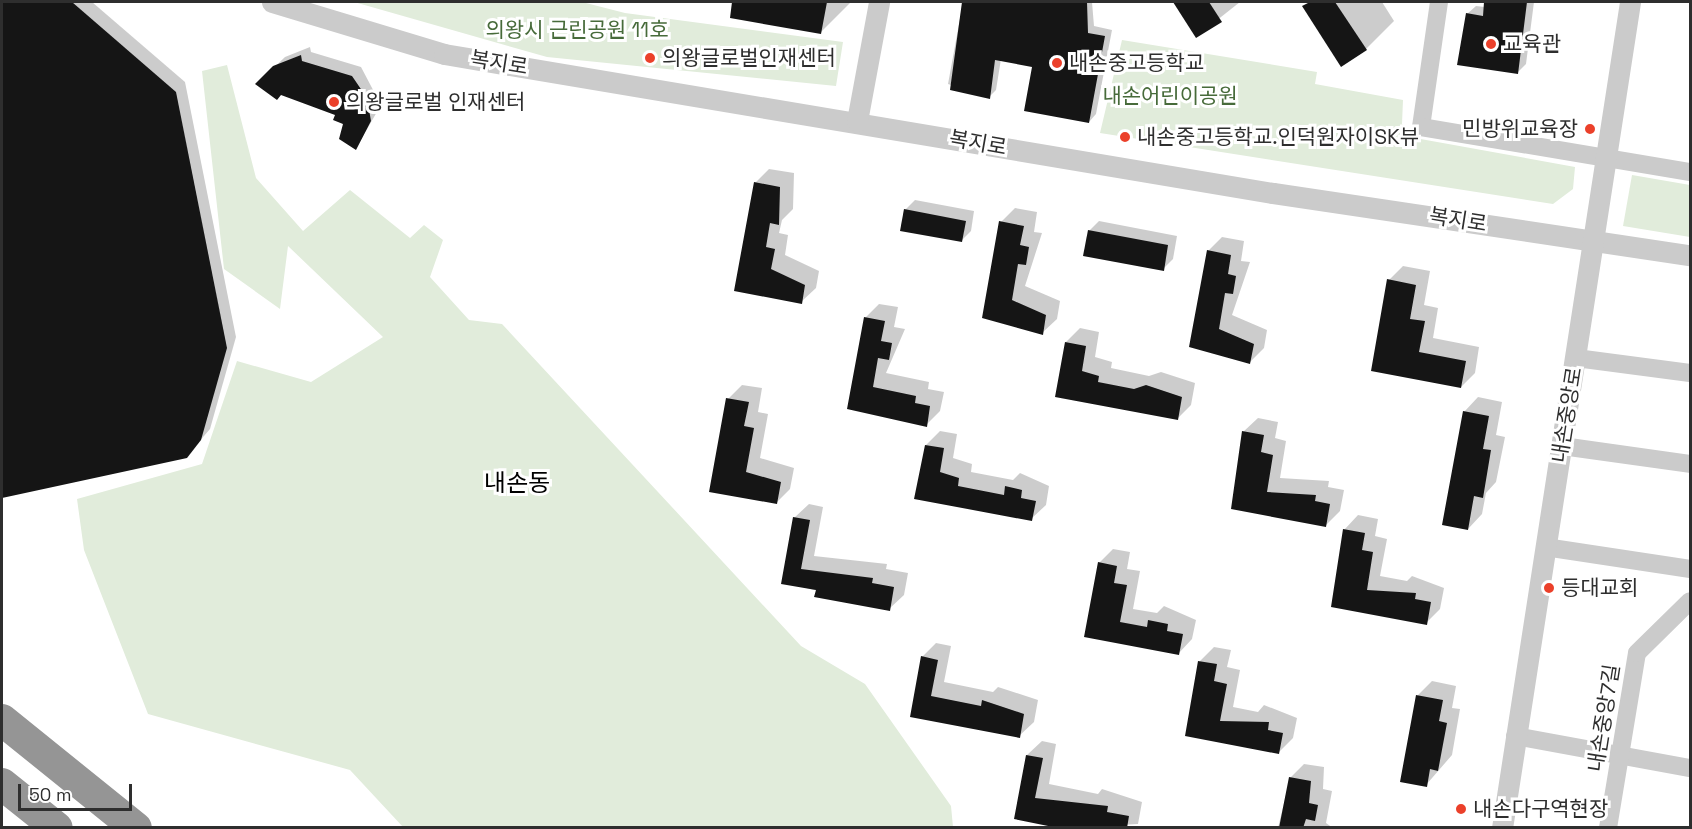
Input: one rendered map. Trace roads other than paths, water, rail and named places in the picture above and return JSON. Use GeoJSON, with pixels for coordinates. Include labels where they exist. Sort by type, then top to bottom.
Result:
{"type":"FeatureCollection","features":[{"type":"Feature","properties":{"kind":"highway"},"geometry":{"type":"LineString","coordinates":[[2,720],[30,745],[136,828]]}},
{"type":"Feature","properties":{"kind":"highway"},"geometry":{"type":"LineString","coordinates":[[2,784],[57,828]]}},
{"type":"Feature","properties":{"kind":"street","name":"복지로"},"geometry":{"type":"LineString","coordinates":[[272,2],[444,54],[1690,255]]}},
{"type":"Feature","properties":{"kind":"street"},"geometry":{"type":"LineString","coordinates":[[857,121],[879,2]]}},
{"type":"Feature","properties":{"kind":"street"},"geometry":{"type":"LineString","coordinates":[[1438,2],[1421,127],[1690,172]]}},
{"type":"Feature","properties":{"kind":"street","name":"내손중앙로"},"geometry":{"type":"LineString","coordinates":[[1502,828],[1576,358],[1604,157],[1630,2]]}},
{"type":"Feature","properties":{"kind":"street"},"geometry":{"type":"LineString","coordinates":[[1576,358],[1690,373]]}},
{"type":"Feature","properties":{"kind":"street"},"geometry":{"type":"LineString","coordinates":[[1562,446],[1690,464]]}},
{"type":"Feature","properties":{"kind":"street"},"geometry":{"type":"LineString","coordinates":[[1545,547],[1690,569]]}},
{"type":"Feature","properties":{"kind":"street","name":"내손중앙7길"},"geometry":{"type":"LineString","coordinates":[[1608,828],[1637,653],[1690,601]]}},
{"type":"Feature","properties":{"kind":"street"},"geometry":{"type":"LineString","coordinates":[[1515,736],[1621,758],[1690,768]]}},
{"type":"Feature","properties":{"kind":"place","name":"교육관"},"geometry":{"type":"Point","coordinates":[1491,44]}},
{"type":"Feature","properties":{"kind":"place","name":"의왕글로벌인재센터"},"geometry":{"type":"Point","coordinates":[650,58]}},
{"type":"Feature","properties":{"kind":"place","name":"내손중고등학교"},"geometry":{"type":"Point","coordinates":[1057,63]}},
{"type":"Feature","properties":{"kind":"place","name":"의왕글로벌 인재센터"},"geometry":{"type":"Point","coordinates":[334,102]}},
{"type":"Feature","properties":{"kind":"place","name":"민방위교육장"},"geometry":{"type":"Point","coordinates":[1590,129]}},
{"type":"Feature","properties":{"kind":"place","name":"내손중고등학교.인덕원자이SK뷰"},"geometry":{"type":"Point","coordinates":[1125,137]}},
{"type":"Feature","properties":{"kind":"place","name":"등대교회"},"geometry":{"type":"Point","coordinates":[1549,588]}},
{"type":"Feature","properties":{"kind":"place","name":"내손다구역현장"},"geometry":{"type":"Point","coordinates":[1461,809]}},
{"type":"Feature","properties":{"kind":"district","name":"내손동"},"geometry":{"type":"Point","coordinates":[517,483]}},
{"type":"Feature","properties":{"kind":"park label","name":"의왕시 근린공원 11호"},"geometry":{"type":"Point","coordinates":[577,30]}},
{"type":"Feature","properties":{"kind":"park label","name":"내손어린이공원"},"geometry":{"type":"Point","coordinates":[1170,96]}}]}
